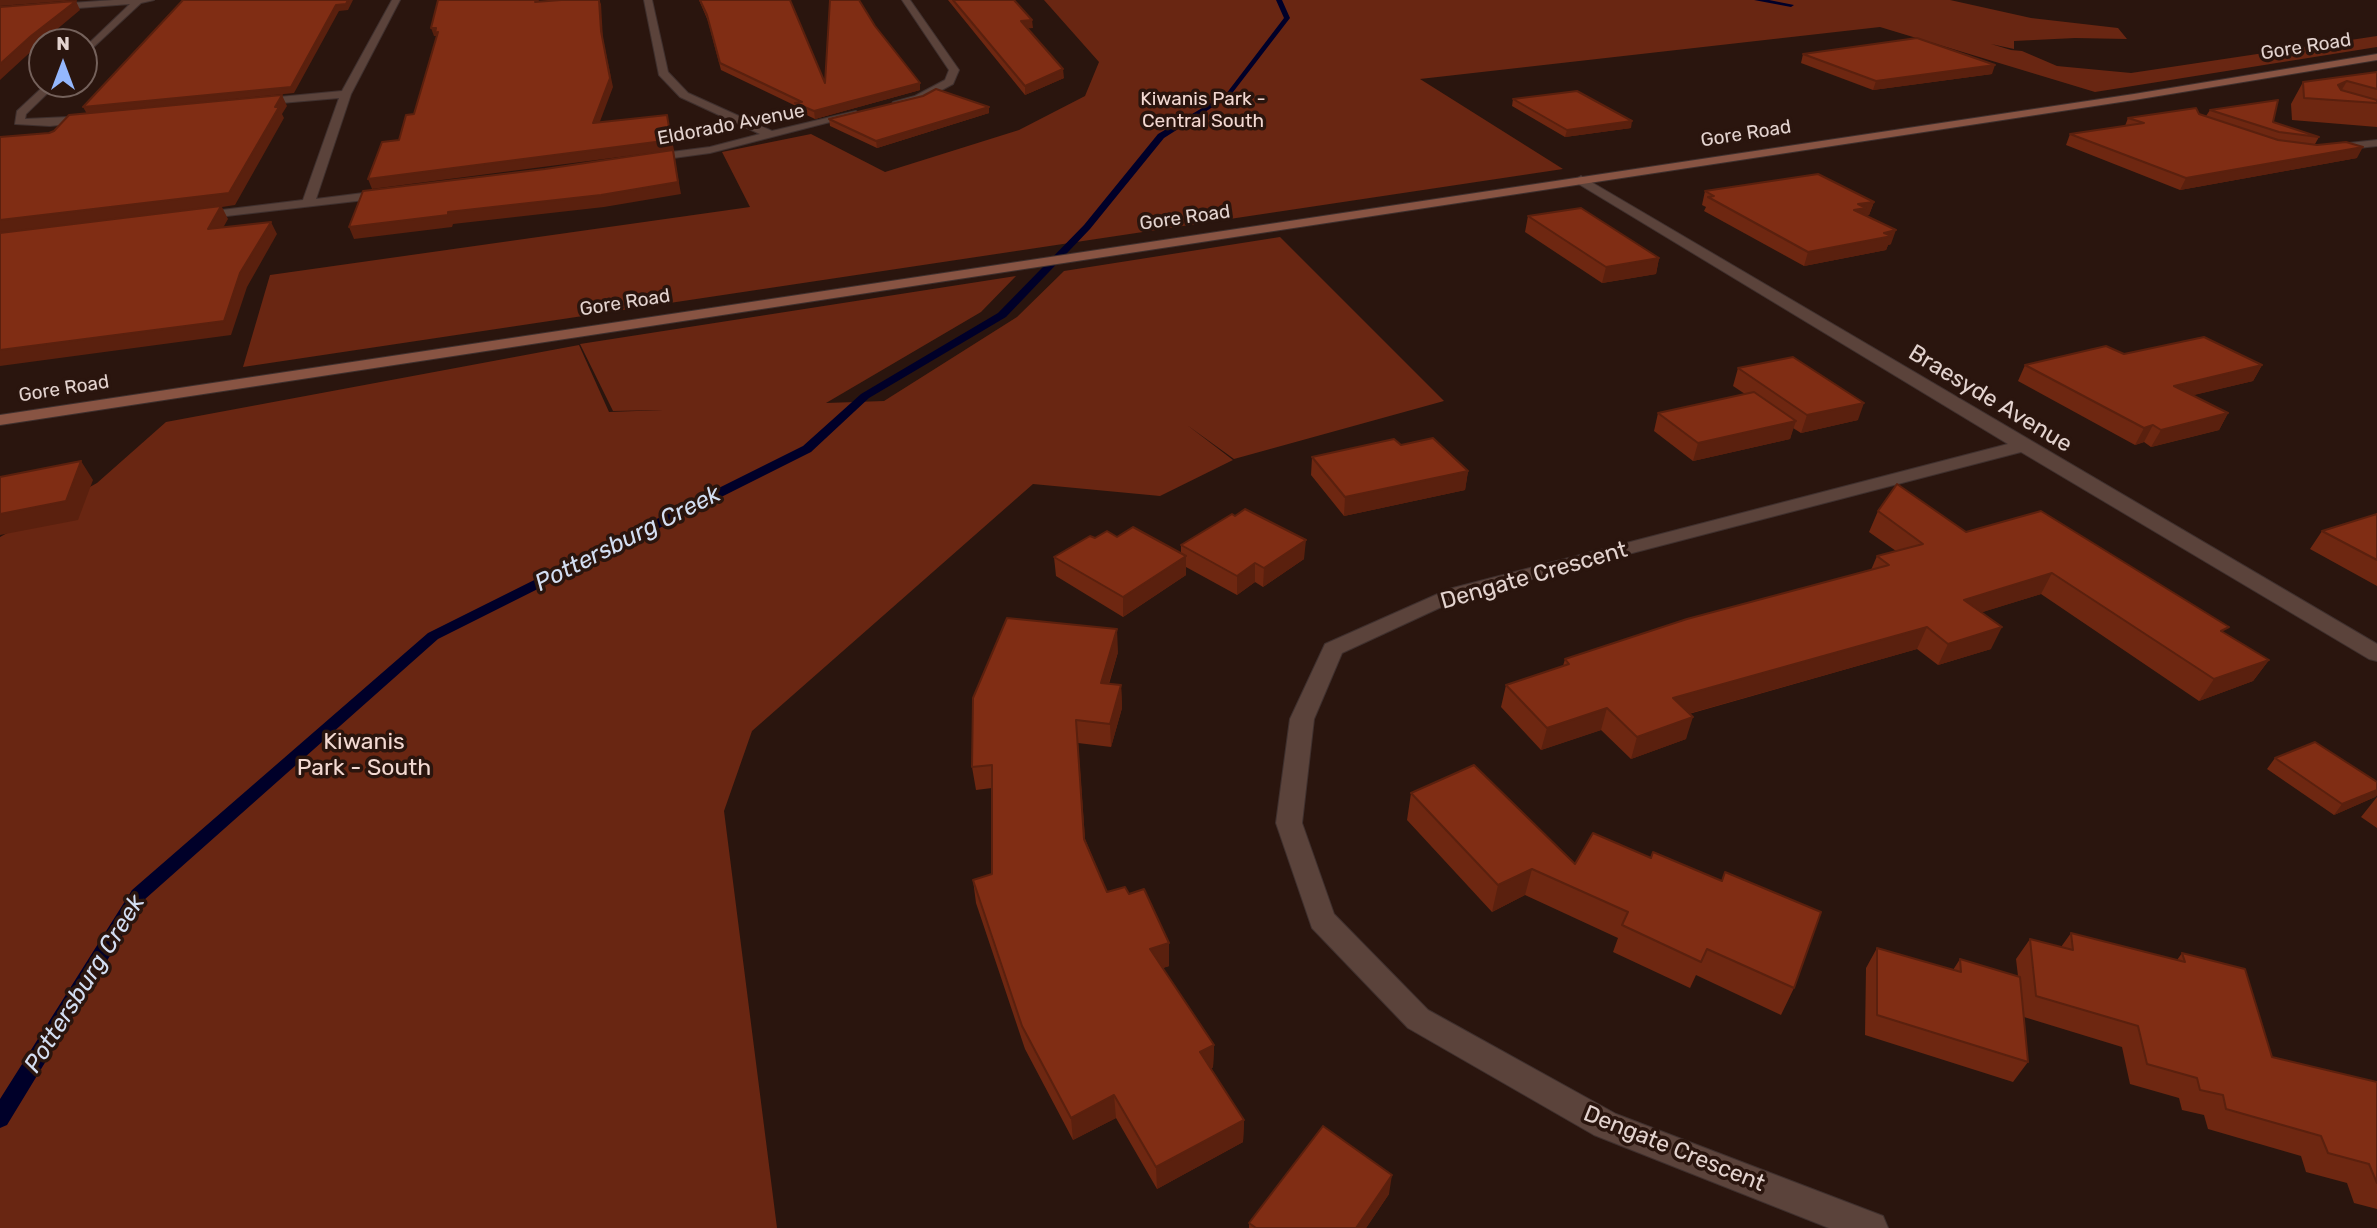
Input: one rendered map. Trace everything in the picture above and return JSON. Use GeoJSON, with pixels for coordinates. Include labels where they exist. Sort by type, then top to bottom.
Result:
{"type":"FeatureCollection","features":[{"type":"Feature","properties":{"kind":"main road","name":"Gore Road"},"geometry":{"type":"LineString","coordinates":[[0,420],[2134,97],[2377,57]]}},
{"type":"Feature","properties":{"kind":"street"},"geometry":{"type":"LineString","coordinates":[[0,12],[150,0]]}},
{"type":"Feature","properties":{"kind":"street"},"geometry":{"type":"LineString","coordinates":[[308,203],[346,94],[397,0]]}},
{"type":"Feature","properties":{"kind":"street"},"geometry":{"type":"LineString","coordinates":[[648,0],[663,73],[684,95],[771,135]]}},
{"type":"Feature","properties":{"kind":"street","name":"Eldorado Avenue"},"geometry":{"type":"LineString","coordinates":[[629,162],[710,150],[919,98],[949,82],[954,70],[906,0]]}},
{"type":"Feature","properties":{"kind":"street"},"geometry":{"type":"LineString","coordinates":[[98,40],[138,1]]}},
{"type":"Feature","properties":{"kind":"street"},"geometry":{"type":"LineString","coordinates":[[252,103],[346,94]]}},
{"type":"Feature","properties":{"kind":"street"},"geometry":{"type":"LineString","coordinates":[[37,98],[21,113],[19,122],[50,123],[104,118]]}},
{"type":"Feature","properties":{"kind":"street"},"geometry":{"type":"LineString","coordinates":[[2311,150],[2377,143]]}},
{"type":"Feature","properties":{"kind":"street","name":"Braesyde Avenue"},"geometry":{"type":"LineString","coordinates":[[1581,180],[2023,446],[2377,654]]}},
{"type":"Feature","properties":{"kind":"street"},"geometry":{"type":"LineString","coordinates":[[187,218],[401,192]]}},
{"type":"Feature","properties":{"kind":"street","name":"Dengate Crescent"},"geometry":{"type":"LineString","coordinates":[[1871,1228],[1605,1125],[1418,1019],[1321,920],[1289,823],[1302,719],[1333,649],[1456,593],[2023,446]]}},
{"type":"Feature","properties":{"kind":"green space","name":"Kiwanis Park - Central South"},"geometry":{"type":"Polygon","coordinates":[[[1044,0],[1950,0],[2031,18],[2118,28],[2127,39],[2014,41],[2014,49],[1991,44],[2022,51],[2057,66],[2131,73],[2377,36],[2377,47],[2095,92],[1880,27],[1420,79],[1563,169],[243,367],[270,275],[750,207],[722,152],[811,134],[885,172],[1019,130],[1085,96],[1099,62],[1044,0]]]}},
{"type":"Feature","properties":{"kind":"green space","name":"Kiwanis Park - South"},"geometry":{"type":"Polygon","coordinates":[[[1280,237],[1444,401],[1234,459],[1187,425],[1233,460],[1160,496],[1033,484],[752,731],[724,811],[777,1228],[0,1228],[0,537],[97,483],[166,422],[579,345],[609,412],[663,410],[613,411],[580,344],[1016,276],[981,312],[826,403],[884,401],[1017,317],[1064,271],[1280,237]]]}},
{"type":"Feature","properties":{"kind":"building"},"geometry":{"type":"Polygon","coordinates":[[[183,0],[348,0],[346,4],[336,5],[291,87],[83,107],[91,98],[98,98],[98,91],[183,0]]]}},
{"type":"Feature","properties":{"kind":"building"},"geometry":{"type":"Polygon","coordinates":[[[438,0],[599,0],[601,31],[610,78],[593,123],[667,115],[671,140],[368,179],[382,142],[399,140],[406,115],[414,114],[438,32],[435,33],[436,28],[431,28],[438,0]]]}},
{"type":"Feature","properties":{"kind":"building"},"geometry":{"type":"Polygon","coordinates":[[[700,0],[790,0],[825,83],[830,0],[859,0],[875,26],[920,83],[814,111],[795,103],[802,102],[720,63],[707,15],[700,0]]]}},
{"type":"Feature","properties":{"kind":"building"},"geometry":{"type":"Polygon","coordinates":[[[953,0],[1014,0],[1032,20],[1021,21],[1063,69],[1025,86],[953,0]]]}},
{"type":"Feature","properties":{"kind":"building"},"geometry":{"type":"Polygon","coordinates":[[[76,1],[41,28],[28,28],[28,39],[0,64],[0,7],[76,1]]]}},
{"type":"Feature","properties":{"kind":"building"},"geometry":{"type":"Polygon","coordinates":[[[1917,38],[1995,65],[1876,81],[1803,54],[1917,38]]]}},
{"type":"Feature","properties":{"kind":"building"},"geometry":{"type":"Polygon","coordinates":[[[2377,72],[2377,89],[2347,81],[2338,85],[2341,90],[2377,100],[2377,103],[2304,98],[2303,82],[2377,72]]]}},
{"type":"Feature","properties":{"kind":"building"},"geometry":{"type":"Polygon","coordinates":[[[936,89],[989,107],[876,141],[829,119],[923,96],[936,89]]]}},
{"type":"Feature","properties":{"kind":"building"},"geometry":{"type":"Polygon","coordinates":[[[1577,91],[1632,121],[1567,130],[1513,99],[1577,91]]]}},
{"type":"Feature","properties":{"kind":"building"},"geometry":{"type":"Polygon","coordinates":[[[282,95],[275,107],[279,107],[229,193],[0,220],[0,137],[49,133],[69,115],[282,95]]]}},
{"type":"Feature","properties":{"kind":"building"},"geometry":{"type":"Polygon","coordinates":[[[2278,100],[2273,122],[2319,137],[2279,132],[2210,110],[2278,100]]]}},
{"type":"Feature","properties":{"kind":"building"},"geometry":{"type":"Polygon","coordinates":[[[2196,108],[2199,114],[2278,140],[2317,145],[2346,142],[2363,147],[2186,178],[2070,134],[2144,123],[2128,118],[2196,108]]]}},
{"type":"Feature","properties":{"kind":"building"},"geometry":{"type":"Polygon","coordinates":[[[673,150],[678,182],[601,195],[448,212],[448,215],[349,227],[363,191],[673,150]]]}},
{"type":"Feature","properties":{"kind":"building"},"geometry":{"type":"Polygon","coordinates":[[[1818,174],[1874,202],[1858,204],[1866,208],[1854,210],[1896,230],[1884,233],[1892,236],[1808,252],[1708,197],[1714,196],[1705,191],[1818,174]]]}},
{"type":"Feature","properties":{"kind":"building"},"geometry":{"type":"Polygon","coordinates":[[[221,206],[208,229],[271,222],[240,273],[224,321],[0,350],[0,233],[221,206]]]}},
{"type":"Feature","properties":{"kind":"building"},"geometry":{"type":"Polygon","coordinates":[[[1581,208],[1659,258],[1606,267],[1528,216],[1581,208]]]}},
{"type":"Feature","properties":{"kind":"building"},"geometry":{"type":"Polygon","coordinates":[[[2204,337],[2262,365],[2174,386],[2228,413],[2161,430],[2153,425],[2144,428],[2025,365],[2106,346],[2124,354],[2204,337]]]}},
{"type":"Feature","properties":{"kind":"building"},"geometry":{"type":"Polygon","coordinates":[[[1793,357],[1864,403],[1807,415],[1738,368],[1793,357]]]}},
{"type":"Feature","properties":{"kind":"building"},"geometry":{"type":"Polygon","coordinates":[[[1754,392],[1796,421],[1698,443],[1658,413],[1754,392]]]}},
{"type":"Feature","properties":{"kind":"building"},"geometry":{"type":"Polygon","coordinates":[[[1433,438],[1468,471],[1345,497],[1312,457],[1394,439],[1401,445],[1433,438]]]}},
{"type":"Feature","properties":{"kind":"building"},"geometry":{"type":"Polygon","coordinates":[[[81,461],[66,501],[0,514],[0,477],[81,461]]]}},
{"type":"Feature","properties":{"kind":"building"},"geometry":{"type":"Polygon","coordinates":[[[1897,484],[1966,532],[2041,511],[2229,627],[2221,631],[2269,660],[2214,679],[2052,573],[1964,600],[2002,627],[1948,644],[1927,627],[1673,698],[1693,717],[1637,737],[1607,708],[1547,728],[1506,685],[1569,664],[1565,659],[1687,619],[1889,565],[1877,556],[1923,544],[1878,511],[1897,484]]]}},
{"type":"Feature","properties":{"kind":"building"},"geometry":{"type":"Polygon","coordinates":[[[1245,509],[1306,540],[1264,568],[1255,563],[1237,576],[1181,545],[1232,514],[1235,516],[1245,509]]]}},
{"type":"Feature","properties":{"kind":"building"},"geometry":{"type":"Polygon","coordinates":[[[2377,514],[2377,560],[2322,531],[2377,514]]]}},
{"type":"Feature","properties":{"kind":"building"},"geometry":{"type":"Polygon","coordinates":[[[1133,527],[1186,556],[1123,597],[1054,557],[1090,536],[1095,538],[1107,531],[1117,537],[1133,527]]]}},
{"type":"Feature","properties":{"kind":"building"},"geometry":{"type":"Polygon","coordinates":[[[1007,618],[1117,629],[1101,683],[1121,685],[1110,724],[1076,720],[1084,839],[1107,892],[1125,887],[1129,894],[1144,889],[1169,943],[1150,949],[1214,1045],[1200,1052],[1244,1120],[1156,1167],[1114,1095],[1071,1118],[1022,1026],[973,880],[992,874],[992,765],[972,767],[973,698],[1007,618]]]}},
{"type":"Feature","properties":{"kind":"building"},"geometry":{"type":"Polygon","coordinates":[[[2315,742],[2377,782],[2377,790],[2342,804],[2275,758],[2315,742]]]}},
{"type":"Feature","properties":{"kind":"building"},"geometry":{"type":"Polygon","coordinates":[[[1474,765],[1575,864],[1593,833],[1651,858],[1653,852],[1722,881],[1725,872],[1821,912],[1794,988],[1707,949],[1701,962],[1622,925],[1628,912],[1532,869],[1498,885],[1411,793],[1474,765]]]}},
{"type":"Feature","properties":{"kind":"building"},"geometry":{"type":"Polygon","coordinates":[[[2071,933],[2185,962],[2182,953],[2245,969],[2272,1057],[2377,1082],[2377,1183],[2369,1164],[2328,1153],[2321,1136],[2226,1109],[2223,1095],[2200,1090],[2197,1078],[2147,1064],[2138,1026],[2036,996],[2030,939],[2073,950],[2071,933]]]}},
{"type":"Feature","properties":{"kind":"building"},"geometry":{"type":"Polygon","coordinates":[[[1877,948],[1961,972],[1960,959],[2020,977],[2028,1062],[1877,1015],[1877,948]]]}},
{"type":"Feature","properties":{"kind":"building"},"geometry":{"type":"Polygon","coordinates":[[[1323,1126],[1392,1175],[1356,1228],[1256,1228],[1249,1223],[1323,1126]]]}},
{"type":"Feature","properties":{"kind":"waterway","name":"Pottersburg Creek"},"geometry":{"type":"LineString","coordinates":[[0,1118],[138,895],[433,636],[807,449],[865,396],[1002,315],[1087,227],[1161,136],[1228,95],[1287,18],[1279,0]]}},
{"type":"Feature","properties":{"kind":"waterway"},"geometry":{"type":"LineString","coordinates":[[1757,0],[1791,5]]}}]}
